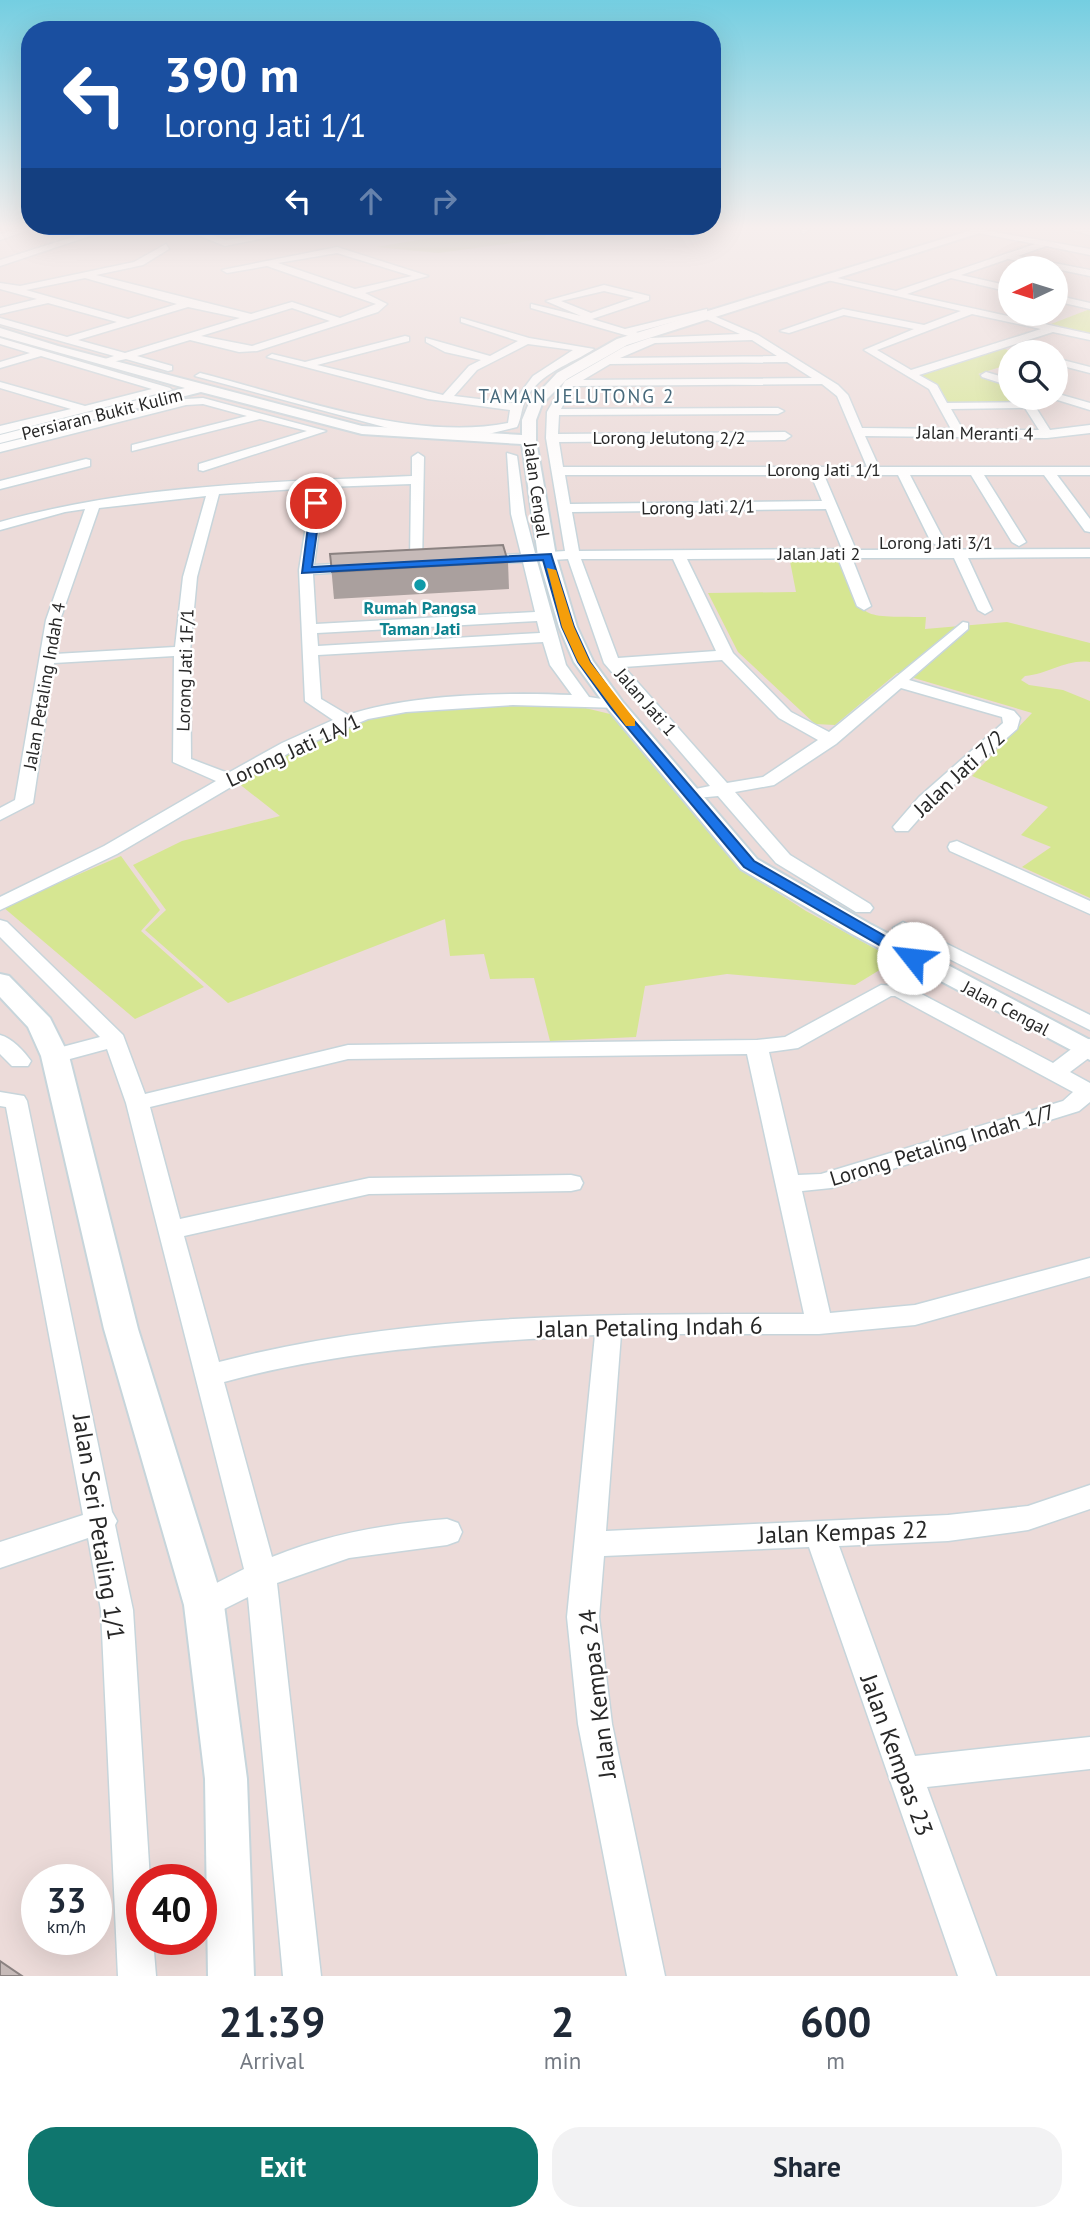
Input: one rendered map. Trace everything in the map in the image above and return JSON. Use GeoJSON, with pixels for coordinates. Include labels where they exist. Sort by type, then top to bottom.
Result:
{"type":"FeatureCollection","features":[{"type":"Feature","properties":{"kind":"street"},"geometry":{"type":"LineString","coordinates":[[0,321],[51,348],[106,362],[256,391],[388,425],[429,428],[502,429],[513,425],[514,407],[540,375],[584,348]]}},
{"type":"Feature","properties":{"kind":"street"},"geometry":{"type":"LineString","coordinates":[[106,362],[238,321]]}},
{"type":"Feature","properties":{"kind":"street"},"geometry":{"type":"LineString","coordinates":[[188,336],[247,349],[339,321]]}},
{"type":"Feature","properties":{"kind":"street"},"geometry":{"type":"LineString","coordinates":[[469,321],[527,341],[584,348],[605,356],[792,359]]}},
{"type":"Feature","properties":{"kind":"street"},"geometry":{"type":"LineString","coordinates":[[594,321],[632,334]]}},
{"type":"Feature","properties":{"kind":"street","name":"Jalan Cengal"},"geometry":{"type":"LineString","coordinates":[[679,321],[632,334],[531,411],[529,440],[537,557],[584,662],[615,705],[749,864],[998,1005],[1088,1049]]}},
{"type":"Feature","properties":{"kind":"street"},"geometry":{"type":"LineString","coordinates":[[720,321],[792,359],[842,395],[874,469]]}},
{"type":"Feature","properties":{"kind":"street"},"geometry":{"type":"LineString","coordinates":[[785,331],[817,321]]}},
{"type":"Feature","properties":{"kind":"street"},"geometry":{"type":"LineString","coordinates":[[886,321],[922,328]]}},
{"type":"Feature","properties":{"kind":"street"},"geometry":{"type":"LineString","coordinates":[[941,321],[869,350],[933,387],[959,433]]}},
{"type":"Feature","properties":{"kind":"street"},"geometry":{"type":"LineString","coordinates":[[1024,321],[1090,337]]}},
{"type":"Feature","properties":{"kind":"street"},"geometry":{"type":"LineString","coordinates":[[0,365],[128,322]]}},
{"type":"Feature","properties":{"kind":"street"},"geometry":{"type":"LineString","coordinates":[[909,373],[928,370],[1055,328]]}},
{"type":"Feature","properties":{"kind":"street"},"geometry":{"type":"LineString","coordinates":[[0,332],[166,390],[0,430]]}},
{"type":"Feature","properties":{"kind":"street"},"geometry":{"type":"LineString","coordinates":[[605,356],[654,340],[754,337]]}},
{"type":"Feature","properties":{"kind":"street"},"geometry":{"type":"LineString","coordinates":[[304,365],[405,339]]}},
{"type":"Feature","properties":{"kind":"street"},"geometry":{"type":"LineString","coordinates":[[430,340],[449,350],[487,358]]}},
{"type":"Feature","properties":{"kind":"street"},"geometry":{"type":"LineString","coordinates":[[0,341],[123,356],[168,368]]}},
{"type":"Feature","properties":{"kind":"street"},"geometry":{"type":"LineString","coordinates":[[445,399],[461,379],[487,358],[527,341]]}},
{"type":"Feature","properties":{"kind":"street"},"geometry":{"type":"LineString","coordinates":[[981,341],[997,345]]}},
{"type":"Feature","properties":{"kind":"street"},"geometry":{"type":"LineString","coordinates":[[1068,361],[1090,356]]}},
{"type":"Feature","properties":{"kind":"street"},"geometry":{"type":"LineString","coordinates":[[272,357],[445,399],[514,407]]}},
{"type":"Feature","properties":{"kind":"street"},"geometry":{"type":"LineString","coordinates":[[1068,365],[1090,370]]}},
{"type":"Feature","properties":{"kind":"street"},"geometry":{"type":"LineString","coordinates":[[986,375],[998,379]]}},
{"type":"Feature","properties":{"kind":"street"},"geometry":{"type":"LineString","coordinates":[[553,412],[825,381]]}},
{"type":"Feature","properties":{"kind":"street"},"geometry":{"type":"LineString","coordinates":[[201,382],[285,410],[383,433],[529,440]]}},
{"type":"Feature","properties":{"kind":"street","name":"Persiaran Bukit Kulim"},"geometry":{"type":"LineString","coordinates":[[0,439],[201,382]]}},
{"type":"Feature","properties":{"kind":"street"},"geometry":{"type":"LineString","coordinates":[[0,385],[85,409]]}},
{"type":"Feature","properties":{"kind":"street"},"geometry":{"type":"LineString","coordinates":[[563,386],[702,395],[778,411]]}},
{"type":"Feature","properties":{"kind":"street","name":"Jalan Jati 1"},"geometry":{"type":"LineString","coordinates":[[563,386],[553,412],[552,438],[572,550],[612,663],[783,859],[863,908]]}},
{"type":"Feature","properties":{"kind":"street"},"geometry":{"type":"LineString","coordinates":[[240,396],[256,391]]}},
{"type":"Feature","properties":{"kind":"street"},"geometry":{"type":"LineString","coordinates":[[702,395],[723,461]]}},
{"type":"Feature","properties":{"kind":"street"},"geometry":{"type":"LineString","coordinates":[[1068,400],[1090,407]]}},
{"type":"Feature","properties":{"kind":"street"},"geometry":{"type":"LineString","coordinates":[[0,448],[186,402],[225,404],[320,431],[203,467]]}},
{"type":"Feature","properties":{"kind":"street"},"geometry":{"type":"LineString","coordinates":[[944,406],[990,420],[1029,405],[1047,434]]}},
{"type":"Feature","properties":{"kind":"street"},"geometry":{"type":"LineString","coordinates":[[136,448],[285,410]]}},
{"type":"Feature","properties":{"kind":"street","name":"Jalan Meranti 4"},"geometry":{"type":"LineString","coordinates":[[860,432],[959,433],[990,420],[1047,434],[1090,429]]}},
{"type":"Feature","properties":{"kind":"street","name":"Lorong Jelutong 2/2"},"geometry":{"type":"LineString","coordinates":[[552,438],[785,436]]}},
{"type":"Feature","properties":{"kind":"street"},"geometry":{"type":"LineString","coordinates":[[511,456],[537,557],[548,637],[558,665],[583,699]]}},
{"type":"Feature","properties":{"kind":"street"},"geometry":{"type":"LineString","coordinates":[[416,563],[418,457]]}},
{"type":"Feature","properties":{"kind":"street","name":"Lorong Jati 1/1"},"geometry":{"type":"LineString","coordinates":[[558,471],[723,461],[815,470],[1090,471]]}},
{"type":"Feature","properties":{"kind":"street"},"geometry":{"type":"LineString","coordinates":[[0,485],[86,463]]}},
{"type":"Feature","properties":{"kind":"street"},"geometry":{"type":"LineString","coordinates":[[901,469],[938,542]]}},
{"type":"Feature","properties":{"kind":"street"},"geometry":{"type":"LineString","coordinates":[[815,470],[831,505],[864,606]]}},
{"type":"Feature","properties":{"kind":"street"},"geometry":{"type":"LineString","coordinates":[[975,471],[1019,542]]}},
{"type":"Feature","properties":{"kind":"street"},"geometry":{"type":"LineString","coordinates":[[1049,472],[1090,528]]}},
{"type":"Feature","properties":{"kind":"street"},"geometry":{"type":"LineString","coordinates":[[0,526],[64,508],[319,482],[418,480]]}},
{"type":"Feature","properties":{"kind":"street"},"geometry":{"type":"LineString","coordinates":[[319,482],[306,570],[308,651],[313,701],[347,722]]}},
{"type":"Feature","properties":{"kind":"street","name":"Lorong Jati 1F/1"},"geometry":{"type":"LineString","coordinates":[[213,492],[190,577],[182,651],[183,761],[227,779]]}},
{"type":"Feature","properties":{"kind":"street","name":"Lorong Jati 2/1"},"geometry":{"type":"LineString","coordinates":[[566,508],[831,505]]}},
{"type":"Feature","properties":{"kind":"street","name":"Jalan Petaling Indah 4"},"geometry":{"type":"LineString","coordinates":[[0,815],[24,803],[53,621],[93,506]]}},
{"type":"Feature","properties":{"kind":"street","name":"Lorong Jati 3/1"},"geometry":{"type":"LineString","coordinates":[[572,550],[847,553],[938,542],[1019,542],[1090,553]]}},
{"type":"Feature","properties":{"kind":"street","name":"Jalan Jati 2"},"geometry":{"type":"LineString","coordinates":[[537,557],[572,550],[678,554],[847,553]]}},
{"type":"Feature","properties":{"kind":"street"},"geometry":{"type":"LineString","coordinates":[[847,553],[960,556],[1090,553]]}},
{"type":"Feature","properties":{"kind":"street"},"geometry":{"type":"LineString","coordinates":[[678,554],[726,655],[785,715],[830,740]]}},
{"type":"Feature","properties":{"kind":"street"},"geometry":{"type":"LineString","coordinates":[[960,556],[985,611]]}},
{"type":"Feature","properties":{"kind":"street"},"geometry":{"type":"LineString","coordinates":[[462,561],[537,557]]}},
{"type":"Feature","properties":{"kind":"street"},"geometry":{"type":"LineString","coordinates":[[306,570],[376,566]]}},
{"type":"Feature","properties":{"kind":"street"},"geometry":{"type":"LineString","coordinates":[[307,629],[543,615]]}},
{"type":"Feature","properties":{"kind":"street"},"geometry":{"type":"LineString","coordinates":[[692,795],[768,781],[830,740],[963,626]]}},
{"type":"Feature","properties":{"kind":"street"},"geometry":{"type":"LineString","coordinates":[[308,651],[548,637]]}},
{"type":"Feature","properties":{"kind":"street"},"geometry":{"type":"LineString","coordinates":[[47,659],[182,651]]}},
{"type":"Feature","properties":{"kind":"street"},"geometry":{"type":"LineString","coordinates":[[612,663],[726,655]]}},
{"type":"Feature","properties":{"kind":"street","name":"Jalan Jati 7/2"},"geometry":{"type":"LineString","coordinates":[[898,682],[996,710],[1012,718],[1011,725],[925,801],[902,827]]}},
{"type":"Feature","properties":{"kind":"street","name":"Lorong Jati 1A/1"},"geometry":{"type":"LineString","coordinates":[[0,904],[80,868],[227,779],[347,722],[394,709],[533,698],[583,699],[615,705]]}},
{"type":"Feature","properties":{"kind":"street"},"geometry":{"type":"LineString","coordinates":[[957,847],[1090,908]]}},
{"type":"Feature","properties":{"kind":"street"},"geometry":{"type":"LineString","coordinates":[[0,926],[115,1040],[137,1103],[261,1574],[302,1976]]}},
{"type":"Feature","properties":{"kind":"street"},"geometry":{"type":"LineString","coordinates":[[903,928],[1090,1023]]}},
{"type":"Feature","properties":{"kind":"street"},"geometry":{"type":"LineString","coordinates":[[0,982],[40,1024],[37,1058],[204,1605],[226,1779],[231,1976]]}},
{"type":"Feature","properties":{"kind":"street"},"geometry":{"type":"LineString","coordinates":[[137,1103],[348,1052],[757,1047],[790,1043],[888,989],[901,992],[1089,1092]]}},
{"type":"Feature","properties":{"kind":"street"},"geometry":{"type":"LineString","coordinates":[[0,1042],[37,1058],[115,1040]]}},
{"type":"Feature","properties":{"kind":"street"},"geometry":{"type":"LineString","coordinates":[[757,1047],[819,1324]]}},
{"type":"Feature","properties":{"kind":"street"},"geometry":{"type":"LineString","coordinates":[[1055,1073],[1088,1049]]}},
{"type":"Feature","properties":{"kind":"street","name":"Lorong Petaling Indah 1/7"},"geometry":{"type":"LineString","coordinates":[[789,1184],[821,1182],[1071,1106],[1089,1092]]}},
{"type":"Feature","properties":{"kind":"street","name":"Jalan Seri Petaling 1/1"},"geometry":{"type":"LineString","coordinates":[[0,1099],[16,1101],[102,1521],[117,1610],[137,1976]]}},
{"type":"Feature","properties":{"kind":"street"},"geometry":{"type":"LineString","coordinates":[[170,1230],[369,1186],[571,1183]]}},
{"type":"Feature","properties":{"kind":"street","name":"Jalan Petaling Indah 6"},"geometry":{"type":"LineString","coordinates":[[207,1376],[281,1356],[391,1338],[609,1324],[819,1324],[915,1315],[1090,1267]]}},
{"type":"Feature","properties":{"kind":"street","name":"Jalan Kempas 24"},"geometry":{"type":"LineString","coordinates":[[609,1324],[583,1617],[595,1724],[646,1976]]}},
{"type":"Feature","properties":{"kind":"street","name":"Jalan Kempas 22"},"geometry":{"type":"LineString","coordinates":[[591,1544],[948,1528],[1028,1518],[1090,1497]]}},
{"type":"Feature","properties":{"kind":"street"},"geometry":{"type":"LineString","coordinates":[[0,1555],[102,1521]]}},
{"type":"Feature","properties":{"kind":"street"},"geometry":{"type":"LineString","coordinates":[[204,1605],[261,1574],[310,1554],[366,1539],[447,1532]]}},
{"type":"Feature","properties":{"kind":"street","name":"Jalan Kempas 23"},"geometry":{"type":"LineString","coordinates":[[819,1533],[977,1976]]}},
{"type":"Feature","properties":{"kind":"street"},"geometry":{"type":"LineString","coordinates":[[903,1773],[1090,1753]]}},
{"type":"Feature","properties":{"kind":"green space"},"geometry":{"type":"Polygon","coordinates":[[[1068,321],[1090,321],[1090,333],[1060,326],[1068,326],[1068,321]]]}},
{"type":"Feature","properties":{"kind":"green space"},"geometry":{"type":"Polygon","coordinates":[[[998,347],[998,368],[978,374],[998,381],[998,403],[948,404],[938,385],[919,375],[998,347]]]}},
{"type":"Feature","properties":{"kind":"green space"},"geometry":{"type":"Polygon","coordinates":[[[839,555],[859,604],[874,615],[926,617],[925,629],[1007,622],[1090,643],[1090,662],[1065,665],[1025,676],[1021,680],[1029,685],[1063,690],[1090,701],[1090,898],[1022,867],[1051,847],[1021,835],[1048,807],[972,776],[1032,713],[897,673],[835,725],[815,724],[738,652],[708,593],[796,592],[789,556],[839,555]]]}},
{"type":"Feature","properties":{"kind":"green space"},"geometry":{"type":"Polygon","coordinates":[[[534,702],[577,706],[610,714],[739,868],[806,911],[896,960],[855,985],[727,974],[645,986],[636,1037],[550,1041],[534,978],[490,979],[484,954],[450,956],[445,919],[228,1003],[145,930],[166,910],[133,865],[182,841],[280,816],[238,783],[334,730],[368,719],[430,709],[534,702]]]}},
{"type":"Feature","properties":{"kind":"green space"},"geometry":{"type":"Polygon","coordinates":[[[121,856],[160,910],[141,931],[204,987],[135,1019],[3,907],[121,856]]]}},
{"type":"Feature","properties":{"kind":"building"},"geometry":{"type":"Polygon","coordinates":[[[503,545],[508,562],[332,572],[330,554],[503,545]]]}},
{"type":"Feature","properties":{"kind":"building"},"geometry":{"type":"Polygon","coordinates":[[[0,1961],[22,1976],[0,1976],[0,1961]]]}},
{"type":"Feature","properties":{"kind":"slow traffic"},"geometry":{"type":"LineString","coordinates":[[551,570],[568,627],[584,662],[630,723]]}},
{"type":"Feature","properties":{"kind":"place","name":"Rumah Pangsa Taman Jati"},"geometry":{"type":"Point","coordinates":[420,585]}},
{"type":"Feature","properties":{"kind":"district","name":"TAMAN JELUTONG 2"},"geometry":{"type":"Point","coordinates":[577,396]}},
{"type":"Feature","properties":{"kind":"route"},"geometry":{"type":"LineString","coordinates":[[316,503],[306,570],[547,556],[568,627],[584,662],[615,705],[749,864],[913,958]]}}]}
